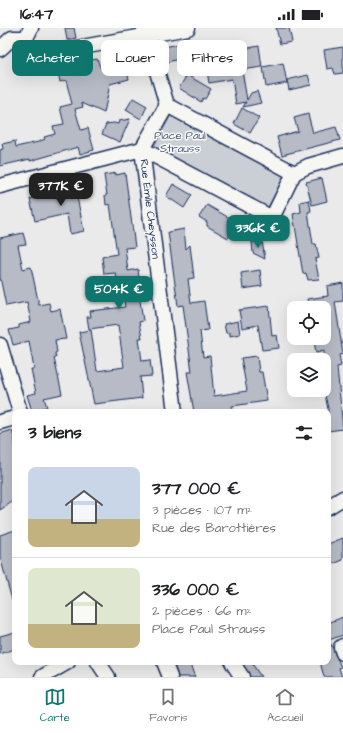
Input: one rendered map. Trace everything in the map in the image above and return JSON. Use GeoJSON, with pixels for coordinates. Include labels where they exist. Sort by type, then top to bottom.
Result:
{"type":"FeatureCollection","features":[{"type":"Feature","properties":{"kind":"street"},"geometry":{"type":"LineString","coordinates":[[0,37],[10,28]]}},
{"type":"Feature","properties":{"kind":"street"},"geometry":{"type":"LineString","coordinates":[[0,49],[12,38],[26,38],[31,28]]}},
{"type":"Feature","properties":{"kind":"street"},"geometry":{"type":"LineString","coordinates":[[93,43],[145,32],[188,28]]}},
{"type":"Feature","properties":{"kind":"street"},"geometry":{"type":"LineString","coordinates":[[145,32],[167,105],[294,173]]}},
{"type":"Feature","properties":{"kind":"street"},"geometry":{"type":"LineString","coordinates":[[142,149],[167,105]]}},
{"type":"Feature","properties":{"kind":"street"},"geometry":{"type":"LineString","coordinates":[[0,186],[142,149],[272,218],[294,173],[308,166],[343,156]]}},
{"type":"Feature","properties":{"kind":"street","name":"Rue Émile Cheysson"},"geometry":{"type":"LineString","coordinates":[[142,149],[175,409]]}},
{"type":"Feature","properties":{"kind":"street"},"geometry":{"type":"LineString","coordinates":[[0,345],[19,409]]}},
{"type":"Feature","properties":{"kind":"street"},"geometry":{"type":"LineString","coordinates":[[0,422],[12,419]]}},
{"type":"Feature","properties":{"kind":"street"},"geometry":{"type":"LineString","coordinates":[[331,505],[343,498]]}},
{"type":"Feature","properties":{"kind":"street"},"geometry":{"type":"LineString","coordinates":[[343,646],[341,647],[343,653]]}},
{"type":"Feature","properties":{"kind":"street"},"geometry":{"type":"LineString","coordinates":[[42,677],[63,665]]}},
{"type":"Feature","properties":{"kind":"street"},"geometry":{"type":"LineString","coordinates":[[100,665],[108,677]]}},
{"type":"Feature","properties":{"kind":"street"},"geometry":{"type":"LineString","coordinates":[[165,665],[170,677]]}},
{"type":"Feature","properties":{"kind":"street"},"geometry":{"type":"LineString","coordinates":[[234,665],[242,677]]}},
{"type":"Feature","properties":{"kind":"green space","name":"Place Paul Strauss"},"geometry":{"type":"Polygon","coordinates":[[[171,115],[285,177],[267,209],[153,148],[171,115]]]}},
{"type":"Feature","properties":{"kind":"building"},"geometry":{"type":"Polygon","coordinates":[[[65,28],[74,28],[76,38],[67,40],[65,28]]]}},
{"type":"Feature","properties":{"kind":"building"},"geometry":{"type":"Polygon","coordinates":[[[276,28],[289,28],[292,42],[280,44],[276,28]]]}},
{"type":"Feature","properties":{"kind":"building"},"geometry":{"type":"Polygon","coordinates":[[[177,44],[177,60],[169,62],[169,46],[177,44]]]}},
{"type":"Feature","properties":{"kind":"building"},"geometry":{"type":"Polygon","coordinates":[[[259,46],[262,67],[247,69],[247,48],[259,46]]]}},
{"type":"Feature","properties":{"kind":"building"},"geometry":{"type":"Polygon","coordinates":[[[343,47],[343,73],[335,74],[333,68],[327,69],[324,50],[343,47]]]}},
{"type":"Feature","properties":{"kind":"building"},"geometry":{"type":"Polygon","coordinates":[[[97,59],[101,69],[101,76],[128,76],[129,79],[110,84],[104,113],[82,103],[83,107],[75,109],[81,130],[88,128],[94,150],[80,154],[78,147],[30,161],[30,159],[0,166],[0,150],[3,149],[2,144],[15,141],[16,147],[38,142],[45,139],[44,137],[55,134],[53,126],[64,124],[60,107],[72,104],[66,80],[60,82],[59,76],[93,76],[93,60],[97,59]]]}},
{"type":"Feature","properties":{"kind":"building"},"geometry":{"type":"Polygon","coordinates":[[[283,63],[287,83],[266,87],[263,67],[283,63]]]}},
{"type":"Feature","properties":{"kind":"building"},"geometry":{"type":"Polygon","coordinates":[[[308,75],[311,85],[289,90],[287,80],[308,75]]]}},
{"type":"Feature","properties":{"kind":"building"},"geometry":{"type":"Polygon","coordinates":[[[186,76],[189,76],[211,89],[205,99],[203,98],[201,102],[179,88],[186,76]]]}},
{"type":"Feature","properties":{"kind":"building"},"geometry":{"type":"Polygon","coordinates":[[[208,76],[243,76],[247,100],[251,93],[257,91],[261,103],[243,107],[246,102],[236,104],[232,79],[209,83],[208,76]]]}},
{"type":"Feature","properties":{"kind":"building"},"geometry":{"type":"Polygon","coordinates":[[[133,98],[147,106],[141,119],[126,110],[133,98]]]}},
{"type":"Feature","properties":{"kind":"building"},"geometry":{"type":"Polygon","coordinates":[[[242,108],[259,118],[250,133],[234,124],[242,108]]]}},
{"type":"Feature","properties":{"kind":"building"},"geometry":{"type":"Polygon","coordinates":[[[308,114],[313,133],[336,127],[340,140],[282,155],[277,137],[298,131],[294,118],[308,114]]]}},
{"type":"Feature","properties":{"kind":"building"},"geometry":{"type":"Polygon","coordinates":[[[130,119],[120,142],[102,134],[106,124],[118,124],[119,121],[130,119]]]}},
{"type":"Feature","properties":{"kind":"building"},"geometry":{"type":"Polygon","coordinates":[[[116,173],[116,175],[125,173],[135,247],[125,248],[128,271],[138,269],[140,287],[138,287],[143,321],[139,322],[142,338],[139,338],[142,361],[150,360],[152,376],[140,377],[142,398],[94,404],[79,332],[91,330],[97,371],[124,367],[118,325],[89,329],[87,317],[91,317],[90,311],[125,307],[121,279],[117,280],[116,273],[104,274],[102,257],[117,254],[110,204],[106,205],[105,195],[107,195],[104,175],[116,173]]]}},
{"type":"Feature","properties":{"kind":"building"},"geometry":{"type":"Polygon","coordinates":[[[322,178],[327,201],[312,205],[306,182],[322,178]]]}},
{"type":"Feature","properties":{"kind":"building"},"geometry":{"type":"Polygon","coordinates":[[[79,183],[82,196],[77,197],[84,231],[70,234],[67,214],[35,221],[30,199],[66,192],[64,186],[79,183]]]}},
{"type":"Feature","properties":{"kind":"building"},"geometry":{"type":"Polygon","coordinates":[[[173,184],[192,195],[184,208],[166,196],[173,184]]]}},
{"type":"Feature","properties":{"kind":"building"},"geometry":{"type":"Polygon","coordinates":[[[309,200],[311,211],[308,212],[313,244],[316,244],[319,258],[315,259],[319,279],[308,280],[306,273],[303,274],[293,214],[301,212],[300,202],[309,200]]]}},
{"type":"Feature","properties":{"kind":"building"},"geometry":{"type":"Polygon","coordinates":[[[207,205],[238,223],[228,238],[207,226],[207,222],[199,217],[207,205]]]}},
{"type":"Feature","properties":{"kind":"building"},"geometry":{"type":"Polygon","coordinates":[[[184,229],[186,249],[190,245],[194,278],[188,279],[191,303],[204,301],[208,330],[200,331],[203,357],[210,356],[214,396],[247,391],[241,358],[257,356],[259,372],[262,372],[267,401],[232,406],[232,409],[193,409],[187,372],[192,372],[183,305],[178,306],[168,232],[184,229]]]}},
{"type":"Feature","properties":{"kind":"building"},"geometry":{"type":"Polygon","coordinates":[[[23,233],[26,244],[18,245],[23,269],[31,267],[39,305],[49,303],[51,311],[60,309],[66,339],[55,340],[57,352],[55,353],[56,358],[54,358],[62,394],[44,398],[47,407],[40,409],[31,409],[27,395],[36,393],[31,369],[34,369],[29,341],[13,345],[9,330],[19,328],[19,325],[31,322],[27,302],[6,306],[0,277],[0,238],[23,233]]]}},
{"type":"Feature","properties":{"kind":"building"},"geometry":{"type":"Polygon","coordinates":[[[262,241],[265,259],[253,253],[252,242],[262,241]]]}},
{"type":"Feature","properties":{"kind":"building"},"geometry":{"type":"Polygon","coordinates":[[[260,270],[262,286],[243,289],[241,273],[260,270]]]}},
{"type":"Feature","properties":{"kind":"building"},"geometry":{"type":"Polygon","coordinates":[[[343,283],[343,301],[335,302],[343,354],[339,355],[341,366],[337,367],[343,429],[331,431],[331,409],[328,409],[325,397],[331,397],[331,353],[324,353],[324,351],[316,353],[315,345],[331,345],[331,301],[307,301],[307,299],[328,296],[327,286],[343,283]]]}},
{"type":"Feature","properties":{"kind":"building"},"geometry":{"type":"Polygon","coordinates":[[[269,306],[272,336],[277,335],[279,348],[262,350],[258,325],[242,328],[239,310],[269,306]]]}},
{"type":"Feature","properties":{"kind":"building"},"geometry":{"type":"Polygon","coordinates":[[[238,321],[240,334],[230,336],[230,333],[226,333],[224,324],[238,321]]]}},
{"type":"Feature","properties":{"kind":"building"},"geometry":{"type":"Polygon","coordinates":[[[12,430],[12,502],[0,510],[0,434],[12,430]]]}},
{"type":"Feature","properties":{"kind":"building"},"geometry":{"type":"Polygon","coordinates":[[[12,531],[12,600],[0,557],[0,535],[12,531]]]}},
{"type":"Feature","properties":{"kind":"building"},"geometry":{"type":"Polygon","coordinates":[[[343,538],[343,560],[331,565],[331,543],[343,538]]]}},
{"type":"Feature","properties":{"kind":"building"},"geometry":{"type":"Polygon","coordinates":[[[343,617],[343,635],[331,639],[331,622],[343,617]]]}},
{"type":"Feature","properties":{"kind":"building"},"geometry":{"type":"Polygon","coordinates":[[[12,633],[12,650],[0,654],[0,636],[12,633]]]}},
{"type":"Feature","properties":{"kind":"building"},"geometry":{"type":"Polygon","coordinates":[[[331,644],[341,667],[339,668],[342,677],[324,677],[321,665],[331,665],[331,644]]]}},
{"type":"Feature","properties":{"kind":"building"},"geometry":{"type":"Polygon","coordinates":[[[174,665],[190,665],[195,677],[178,677],[174,665]]]}},
{"type":"Feature","properties":{"kind":"building"},"geometry":{"type":"Polygon","coordinates":[[[244,665],[253,665],[261,677],[250,677],[244,665]]]}}]}
